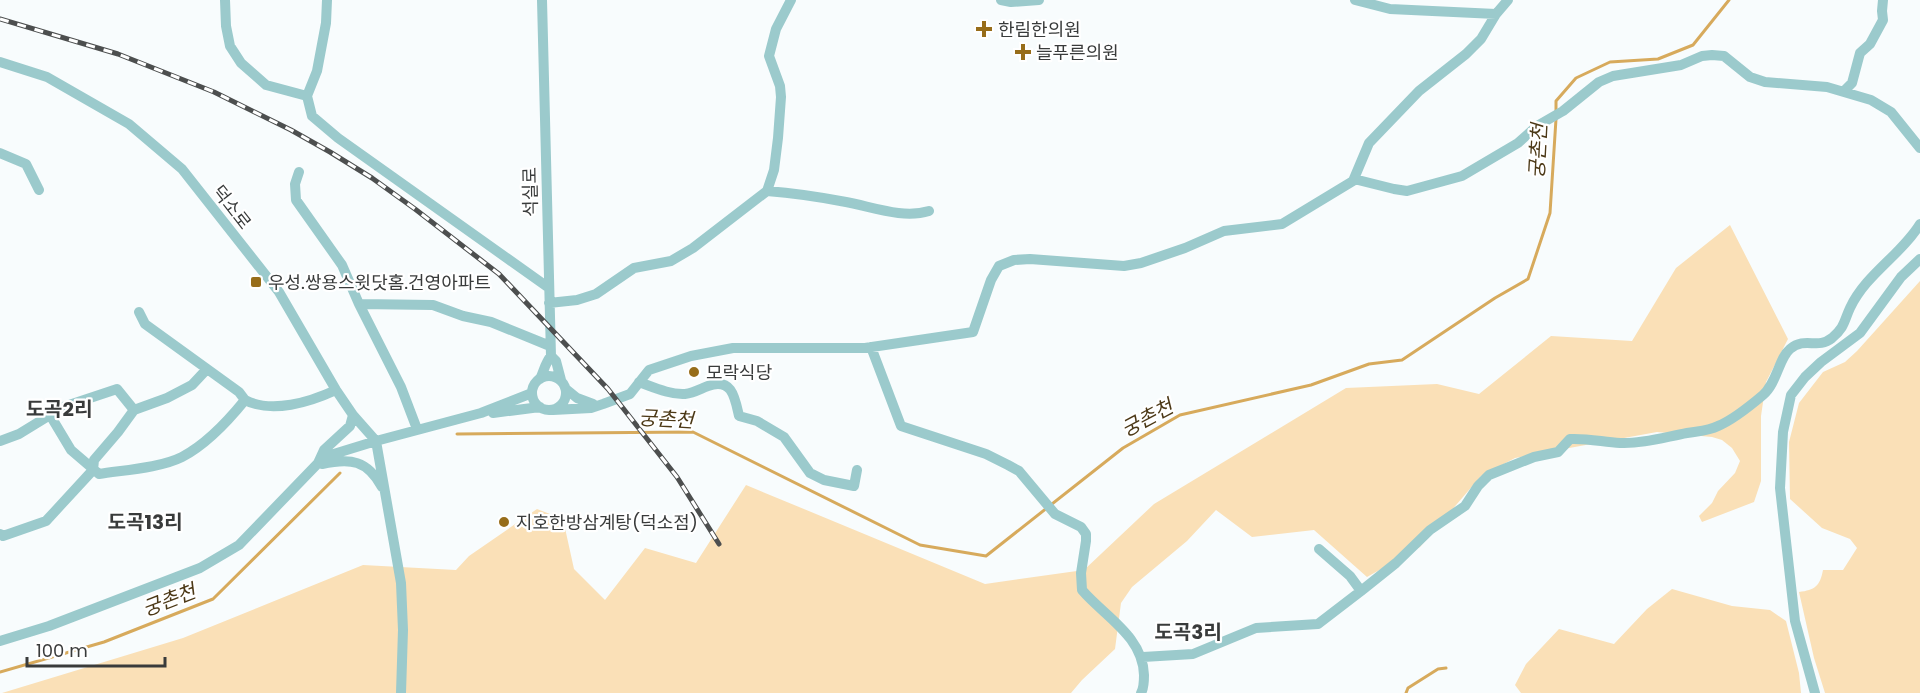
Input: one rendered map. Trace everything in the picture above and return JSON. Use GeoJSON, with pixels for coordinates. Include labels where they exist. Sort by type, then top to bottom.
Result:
{"type":"FeatureCollection","features":[{"type":"Feature","properties":{"kind":"street"},"geometry":{"type":"LineString","coordinates":[[225,0],[226,26],[230,46],[241,63],[266,85],[306,96]]}},
{"type":"Feature","properties":{"kind":"street"},"geometry":{"type":"LineString","coordinates":[[327,0],[326,23],[317,71],[306,96],[312,116],[338,138],[549,288]]}},
{"type":"Feature","properties":{"kind":"street","name":"석실로"},"geometry":{"type":"LineString","coordinates":[[532,393],[545,371],[551,351],[542,0]]}},
{"type":"Feature","properties":{"kind":"street"},"geometry":{"type":"LineString","coordinates":[[549,303],[576,300],[596,294],[634,268],[671,261],[693,248],[767,191],[774,170],[781,97],[780,86],[770,56],[776,29],[791,0]]}},
{"type":"Feature","properties":{"kind":"street"},"geometry":{"type":"LineString","coordinates":[[1001,0],[1011,2],[1039,0]]}},
{"type":"Feature","properties":{"kind":"street"},"geometry":{"type":"LineString","coordinates":[[1355,0],[1390,9],[1496,14]]}},
{"type":"Feature","properties":{"kind":"street"},"geometry":{"type":"LineString","coordinates":[[481,413],[540,407],[552,410],[591,408],[630,394],[649,370],[672,361],[714,351],[733,348],[870,347],[973,332],[991,280],[999,266],[1014,260],[1030,259],[1124,266],[1141,263],[1185,248],[1224,231],[1282,224],[1354,179],[1369,143],[1419,91],[1474,47],[1508,0]]}},
{"type":"Feature","properties":{"kind":"street"},"geometry":{"type":"LineString","coordinates":[[1844,91],[1852,83],[1860,53],[1870,44],[1883,20],[1883,0]]}},
{"type":"Feature","properties":{"kind":"street"},"geometry":{"type":"LineString","coordinates":[[1354,179],[1407,190],[1462,176],[1518,143],[1536,126],[1563,111],[1599,82],[1613,76],[1670,68],[1702,56],[1712,55],[1724,56],[1750,77],[1765,82],[1844,91],[1871,100],[1891,112],[1920,148]]}},
{"type":"Feature","properties":{"kind":"street","name":"덕소로"},"geometry":{"type":"LineString","coordinates":[[0,62],[47,78],[129,124],[182,169],[279,292],[336,390],[376,441]]}},
{"type":"Feature","properties":{"kind":"street"},"geometry":{"type":"LineString","coordinates":[[0,153],[26,164],[39,190]]}},
{"type":"Feature","properties":{"kind":"street"},"geometry":{"type":"LineString","coordinates":[[299,172],[295,184],[296,200],[342,265],[401,387],[417,429]]}},
{"type":"Feature","properties":{"kind":"street"},"geometry":{"type":"LineString","coordinates":[[767,191],[906,214],[916,215],[930,211]]}},
{"type":"Feature","properties":{"kind":"street"},"geometry":{"type":"LineString","coordinates":[[1143,657],[1193,654],[1256,628],[1318,624],[1396,563],[1430,530],[1465,506],[1478,486],[1496,471],[1534,456],[1558,452],[1570,439],[1584,438],[1620,443],[1656,440],[1706,431],[1720,426],[1772,386],[1788,350],[1802,342],[1814,344],[1825,342],[1846,323],[1850,309],[1859,295],[1920,224]]}},
{"type":"Feature","properties":{"kind":"street"},"geometry":{"type":"LineString","coordinates":[[1815,693],[1795,621],[1780,488],[1783,432],[1791,395],[1821,362],[1860,333],[1901,277],[1920,259]]}},
{"type":"Feature","properties":{"kind":"street"},"geometry":{"type":"LineString","coordinates":[[359,304],[433,305],[463,316],[491,322],[551,351],[564,385],[565,400],[558,408],[552,410]]}},
{"type":"Feature","properties":{"kind":"street"},"geometry":{"type":"LineString","coordinates":[[139,312],[145,324],[256,406],[302,402],[336,390]]}},
{"type":"Feature","properties":{"kind":"street"},"geometry":{"type":"LineString","coordinates":[[870,347],[901,426],[986,454],[1019,471],[1053,511],[1081,527],[1086,534],[1082,590],[1123,629],[1143,657],[1144,676],[1141,693]]}},
{"type":"Feature","properties":{"kind":"street"},"geometry":{"type":"LineString","coordinates":[[0,534],[3,536],[46,520],[93,470],[94,460],[134,410],[167,398],[192,385],[207,369]]}},
{"type":"Feature","properties":{"kind":"street"},"geometry":{"type":"LineString","coordinates":[[540,379],[550,376],[564,385],[577,398],[589,404],[603,404]]}},
{"type":"Feature","properties":{"kind":"street"},"geometry":{"type":"LineString","coordinates":[[639,382],[683,394],[696,392],[714,384],[723,385],[735,395],[739,416],[757,422],[784,437],[810,472],[824,480],[854,486],[857,470]]}},
{"type":"Feature","properties":{"kind":"street"},"geometry":{"type":"LineString","coordinates":[[0,441],[19,434],[63,407],[117,389],[134,410]]}},
{"type":"Feature","properties":{"kind":"street"},"geometry":{"type":"LineString","coordinates":[[0,641],[49,626],[200,567],[239,545],[324,457],[417,429],[481,413],[532,393],[536,404],[540,407]]}},
{"type":"Feature","properties":{"kind":"street"},"geometry":{"type":"LineString","coordinates":[[50,415],[71,450],[99,474],[181,457],[202,444],[245,400]]}},
{"type":"Feature","properties":{"kind":"street"},"geometry":{"type":"LineString","coordinates":[[316,465],[324,450],[350,426],[354,415]]}},
{"type":"Feature","properties":{"kind":"street"},"geometry":{"type":"LineString","coordinates":[[376,441],[401,583],[401,693]]}},
{"type":"Feature","properties":{"kind":"street"},"geometry":{"type":"LineString","coordinates":[[316,465],[340,460],[358,462],[369,468],[378,478],[386,493]]}},
{"type":"Feature","properties":{"kind":"street"},"geometry":{"type":"LineString","coordinates":[[1319,549],[1350,576],[1361,591]]}},
{"type":"Feature","properties":{"kind":"shaded area"},"geometry":{"type":"Polygon","coordinates":[[[1730,225],[1788,339],[1766,382],[1761,416],[1761,481],[1754,502],[1702,522],[1699,516],[1735,473],[1740,461],[1732,448],[1722,440],[1657,432],[1515,458],[1481,476],[1420,547],[1367,577],[1314,530],[1252,537],[1216,510],[1187,541],[1132,587],[1121,603],[1115,649],[1071,693],[2,693],[183,638],[363,565],[456,570],[469,556],[537,509],[563,519],[574,569],[605,600],[645,548],[696,563],[746,485],[985,584],[1084,570],[1154,504],[1346,388],[1437,384],[1479,394],[1551,336],[1632,341],[1676,268],[1730,225]]]}},
{"type":"Feature","properties":{"kind":"shaded area"},"geometry":{"type":"Polygon","coordinates":[[[1920,281],[1920,693],[1825,693],[1814,658],[1799,592],[1816,586],[1823,570],[1843,570],[1857,548],[1850,539],[1822,528],[1790,499],[1789,442],[1799,403],[1823,372],[1845,362],[1857,351],[1920,281]]]}},
{"type":"Feature","properties":{"kind":"shaded area"},"geometry":{"type":"Polygon","coordinates":[[[1672,589],[1732,606],[1770,610],[1786,621],[1799,673],[1801,693],[1521,693],[1515,685],[1526,664],[1559,629],[1614,644],[1647,609],[1672,589]]]}},
{"type":"Feature","properties":{"kind":"waterway","name":"궁촌천"},"geometry":{"type":"LineString","coordinates":[[1556,113],[1556,101],[1576,78],[1610,62],[1658,59],[1693,45],[1729,0]]}},
{"type":"Feature","properties":{"kind":"waterway","name":"궁촌천"},"geometry":{"type":"LineString","coordinates":[[457,434],[693,432],[920,545],[986,556],[1123,448],[1180,415],[1311,385],[1369,364],[1402,360],[1495,298],[1528,279],[1550,213],[1556,119]]}},
{"type":"Feature","properties":{"kind":"waterway","name":"궁촌천"},"geometry":{"type":"LineString","coordinates":[[0,672],[104,642],[213,599],[340,473]]}},
{"type":"Feature","properties":{"kind":"waterway"},"geometry":{"type":"LineString","coordinates":[[1406,693],[1408,688],[1438,669],[1446,668]]}},
{"type":"Feature","properties":{"kind":"railway"},"geometry":{"type":"LineString","coordinates":[[0,19],[118,54],[214,92],[330,152],[415,209],[499,274],[608,389],[677,477],[719,544]]}},
{"type":"Feature","properties":{"kind":"place","name":"한림한의원"},"geometry":{"type":"Point","coordinates":[984,29]}},
{"type":"Feature","properties":{"kind":"place","name":"늘푸른의원"},"geometry":{"type":"Point","coordinates":[1023,52]}},
{"type":"Feature","properties":{"kind":"place","name":"우성.쌍용스윗닷홈.건영아파트"},"geometry":{"type":"Point","coordinates":[256,282]}},
{"type":"Feature","properties":{"kind":"place","name":"모락식당"},"geometry":{"type":"Point","coordinates":[694,372]}},
{"type":"Feature","properties":{"kind":"place","name":"지호한방삼계탕(덕소점)"},"geometry":{"type":"Point","coordinates":[504,522]}},
{"type":"Feature","properties":{"kind":"district","name":"도곡2리"},"geometry":{"type":"Point","coordinates":[59,409]}},
{"type":"Feature","properties":{"kind":"district","name":"도곡13리"},"geometry":{"type":"Point","coordinates":[145,522]}},
{"type":"Feature","properties":{"kind":"district","name":"도곡3리"},"geometry":{"type":"Point","coordinates":[1188,632]}}]}
